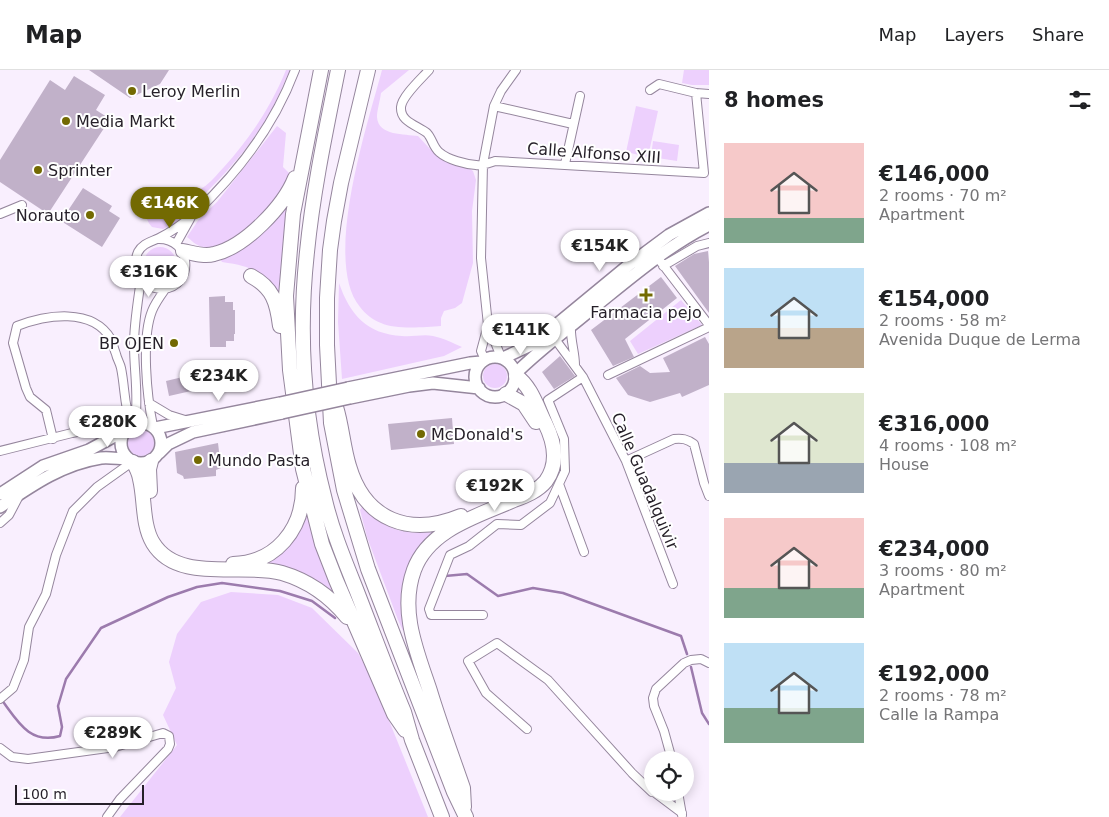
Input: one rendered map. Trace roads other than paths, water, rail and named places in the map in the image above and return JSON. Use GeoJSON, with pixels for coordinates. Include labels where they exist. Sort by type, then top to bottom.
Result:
{"type":"FeatureCollection","features":[{"type":"Feature","properties":{"kind":"highway"},"geometry":{"type":"LineString","coordinates":[[321,70],[302,161],[294,214],[286,296],[290,370],[303,469],[322,544],[336,580],[394,714],[412,740]]}},
{"type":"Feature","properties":{"kind":"highway"},"geometry":{"type":"LineString","coordinates":[[338,70],[318,169],[306,253],[303,320],[310,419],[317,465],[335,536],[404,712],[412,740],[442,817]]}},
{"type":"Feature","properties":{"kind":"highway"},"geometry":{"type":"LineString","coordinates":[[368,70],[349,147],[334,220],[326,298],[331,423],[337,458],[353,523],[368,569],[454,792],[465,815]]}},
{"type":"Feature","properties":{"kind":"highway"},"geometry":{"type":"LineString","coordinates":[[180,248],[199,255],[214,254],[231,247],[250,234],[282,202],[293,184],[302,161]]}},
{"type":"Feature","properties":{"kind":"highway"},"geometry":{"type":"LineString","coordinates":[[251,276],[262,282],[272,294],[278,311],[283,350],[290,370]]}},
{"type":"Feature","properties":{"kind":"highway"},"geometry":{"type":"LineString","coordinates":[[465,815],[463,788],[414,640],[408,611],[408,599],[414,570],[420,558],[431,544],[460,524],[532,492],[545,482],[550,474],[554,456],[552,436],[524,382],[516,375]]}},
{"type":"Feature","properties":{"kind":"highway"},"geometry":{"type":"LineString","coordinates":[[329,387],[340,421],[349,466],[361,493],[367,502],[382,514],[402,524],[413,525],[444,523],[523,489],[537,478],[546,457],[544,437],[524,404],[506,394]]}},
{"type":"Feature","properties":{"kind":"highway"},"geometry":{"type":"LineString","coordinates":[[155,457],[149,469],[149,484],[156,533],[165,548],[178,557],[195,563],[240,563],[259,558],[272,551],[295,528],[301,510],[303,469]]}},
{"type":"Feature","properties":{"kind":"highway"},"geometry":{"type":"LineString","coordinates":[[131,461],[140,478],[148,530],[152,542],[174,562],[194,568],[280,573],[308,583],[325,593],[339,607],[359,633]]}},
{"type":"Feature","properties":{"kind":"main road"},"geometry":{"type":"LineString","coordinates":[[0,508],[51,475],[93,460],[108,458],[142,463],[155,457],[168,444],[193,432],[281,408],[349,393],[470,362],[483,361],[491,357],[502,358],[533,344],[630,264],[669,235],[709,213]]}},
{"type":"Feature","properties":{"kind":"main road"},"geometry":{"type":"LineString","coordinates":[[483,361],[475,375],[479,388],[483,393],[492,397],[506,394],[513,386],[516,375],[539,352],[571,326],[709,226]]}},
{"type":"Feature","properties":{"kind":"main road"},"geometry":{"type":"LineString","coordinates":[[502,358],[512,365],[516,375]]}},
{"type":"Feature","properties":{"kind":"main road"},"geometry":{"type":"LineString","coordinates":[[349,393],[441,383],[479,388]]}},
{"type":"Feature","properties":{"kind":"main road"},"geometry":{"type":"LineString","coordinates":[[154,427],[281,408]]}},
{"type":"Feature","properties":{"kind":"main road"},"geometry":{"type":"LineString","coordinates":[[0,494],[38,469],[89,450],[129,427],[144,422],[154,427],[161,440],[155,457]]}},
{"type":"Feature","properties":{"kind":"main road"},"geometry":{"type":"LineString","coordinates":[[129,427],[120,441],[122,451],[131,461]]}},
{"type":"Feature","properties":{"kind":"street"},"geometry":{"type":"LineString","coordinates":[[129,427],[137,403],[134,346],[141,280],[136,265],[138,253],[146,244],[158,239],[193,215],[230,175],[263,134],[283,98],[295,70]]}},
{"type":"Feature","properties":{"kind":"street","name":"Calle Alfonso XIII"},"geometry":{"type":"LineString","coordinates":[[429,70],[402,103],[401,108],[404,118],[428,134],[440,153],[448,158],[476,165],[495,161],[704,173],[696,93]]}},
{"type":"Feature","properties":{"kind":"street"},"geometry":{"type":"LineString","coordinates":[[502,358],[488,325],[481,258],[483,164],[494,106],[501,91],[516,70]]}},
{"type":"Feature","properties":{"kind":"street"},"geometry":{"type":"LineString","coordinates":[[650,90],[660,84],[696,93],[709,94]]}},
{"type":"Feature","properties":{"kind":"street"},"geometry":{"type":"LineString","coordinates":[[566,164],[580,96]]}},
{"type":"Feature","properties":{"kind":"street"},"geometry":{"type":"LineString","coordinates":[[494,106],[573,124]]}},
{"type":"Feature","properties":{"kind":"street"},"geometry":{"type":"LineString","coordinates":[[0,214],[22,204]]}},
{"type":"Feature","properties":{"kind":"street"},"geometry":{"type":"LineString","coordinates":[[180,248],[193,215]]}},
{"type":"Feature","properties":{"kind":"street"},"geometry":{"type":"LineString","coordinates":[[141,280],[150,286],[166,288],[178,282],[183,275],[185,261],[180,248],[168,240],[158,239]]}},
{"type":"Feature","properties":{"kind":"street"},"geometry":{"type":"LineString","coordinates":[[608,375],[709,324],[660,262],[697,246],[709,243]]}},
{"type":"Feature","properties":{"kind":"street"},"geometry":{"type":"LineString","coordinates":[[154,427],[149,403],[146,350],[152,310],[166,288]]}},
{"type":"Feature","properties":{"kind":"street"},"geometry":{"type":"LineString","coordinates":[[53,438],[46,410],[30,397],[26,388],[13,343],[17,326],[35,319],[66,315],[89,321],[101,328],[111,340],[121,367],[129,427]]}},
{"type":"Feature","properties":{"kind":"street"},"geometry":{"type":"LineString","coordinates":[[483,361],[482,351],[488,325]]}},
{"type":"Feature","properties":{"kind":"street","name":"Calle Guadalquivir"},"geometry":{"type":"LineString","coordinates":[[571,326],[575,365]]}},
{"type":"Feature","properties":{"kind":"street","name":"Calle Guadalquivir"},"geometry":{"type":"LineString","coordinates":[[555,339],[583,377],[626,461],[673,584]]}},
{"type":"Feature","properties":{"kind":"street"},"geometry":{"type":"LineString","coordinates":[[483,615],[431,615],[428,609],[450,555],[469,546],[497,524],[521,525],[550,503],[566,471],[564,439],[548,400],[583,377]]}},
{"type":"Feature","properties":{"kind":"street"},"geometry":{"type":"LineString","coordinates":[[149,403],[169,415],[190,421]]}},
{"type":"Feature","properties":{"kind":"street"},"geometry":{"type":"LineString","coordinates":[[0,451],[116,424],[129,427]]}},
{"type":"Feature","properties":{"kind":"street"},"geometry":{"type":"LineString","coordinates":[[626,461],[674,440],[682,438],[688,440],[694,444],[709,496]]}},
{"type":"Feature","properties":{"kind":"street"},"geometry":{"type":"LineString","coordinates":[[0,699],[13,688],[24,660],[29,627],[46,594],[56,555],[74,511],[97,488],[131,461]]}},
{"type":"Feature","properties":{"kind":"street"},"geometry":{"type":"LineString","coordinates":[[560,484],[584,552]]}},
{"type":"Feature","properties":{"kind":"street"},"geometry":{"type":"LineString","coordinates":[[0,523],[9,515],[21,493]]}},
{"type":"Feature","properties":{"kind":"street"},"geometry":{"type":"LineString","coordinates":[[527,730],[486,693],[468,661],[497,643],[548,680],[644,784]]}},
{"type":"Feature","properties":{"kind":"street"},"geometry":{"type":"LineString","coordinates":[[670,751],[654,706],[653,698],[656,689],[684,663],[701,659],[709,663]]}},
{"type":"Feature","properties":{"kind":"street"},"geometry":{"type":"LineString","coordinates":[[0,748],[12,756],[28,759],[115,747],[163,733],[169,736],[170,744],[168,749],[120,799],[107,817]]}},
{"type":"Feature","properties":{"kind":"street"},"geometry":{"type":"LineString","coordinates":[[664,801],[682,815]]}},
{"type":"Feature","properties":{"kind":"street"},"geometry":{"type":"LineString","coordinates":[[680,801],[682,815]]}},
{"type":"Feature","properties":{"kind":"waterway"},"geometry":{"type":"LineString","coordinates":[[445,576],[467,574],[498,596],[533,588],[563,593],[681,636],[687,654]]}},
{"type":"Feature","properties":{"kind":"waterway"},"geometry":{"type":"LineString","coordinates":[[1,699],[25,729],[32,734],[49,738],[60,736],[62,727],[58,706],[66,679],[101,628],[168,597],[197,587],[222,583],[280,591],[312,601],[335,618]]}},
{"type":"Feature","properties":{"kind":"waterway"},"geometry":{"type":"LineString","coordinates":[[691,667],[702,713],[709,724]]}},
{"type":"Feature","properties":{"kind":"place","name":"Leroy Merlin"},"geometry":{"type":"Point","coordinates":[132,91]}},
{"type":"Feature","properties":{"kind":"place","name":"Media Markt"},"geometry":{"type":"Point","coordinates":[66,121]}},
{"type":"Feature","properties":{"kind":"place","name":"Sprinter"},"geometry":{"type":"Point","coordinates":[38,170]}},
{"type":"Feature","properties":{"kind":"place","name":"Norauto"},"geometry":{"type":"Point","coordinates":[90,215]}},
{"type":"Feature","properties":{"kind":"place","name":"Farmacia pejo"},"geometry":{"type":"Point","coordinates":[646,295]}},
{"type":"Feature","properties":{"kind":"place","name":"BP OJEN"},"geometry":{"type":"Point","coordinates":[174,343]}},
{"type":"Feature","properties":{"kind":"place","name":"McDonald's"},"geometry":{"type":"Point","coordinates":[421,434]}},
{"type":"Feature","properties":{"kind":"place","name":"Mundo Pasta"},"geometry":{"type":"Point","coordinates":[198,460]}}]}
